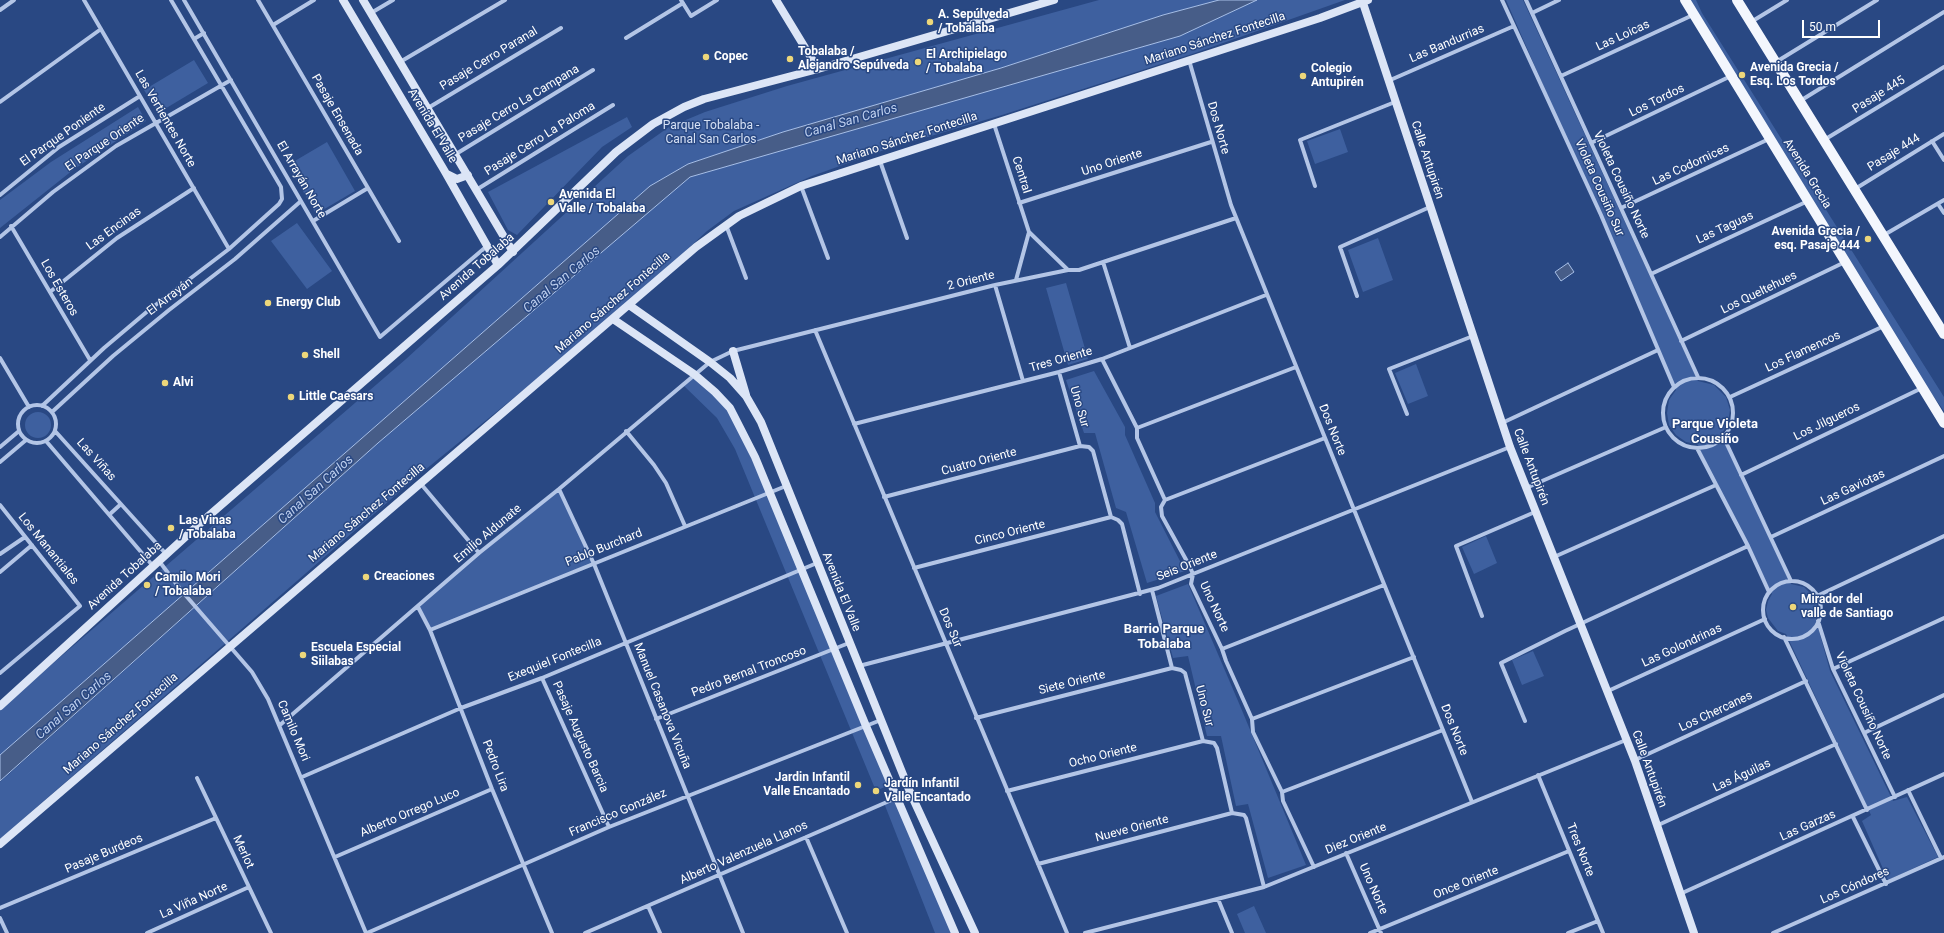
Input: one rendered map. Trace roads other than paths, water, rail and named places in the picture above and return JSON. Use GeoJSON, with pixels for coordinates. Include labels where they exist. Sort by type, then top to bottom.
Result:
{"type":"FeatureCollection","features":[{"type":"Feature","properties":{"kind":"main road","name":"Avenida Grecia"},"geometry":{"type":"LineString","coordinates":[[1685,0],[1944,423]]}},
{"type":"Feature","properties":{"kind":"main road"},"geometry":{"type":"LineString","coordinates":[[1737,0],[1944,334]]}},
{"type":"Feature","properties":{"kind":"street"},"geometry":{"type":"LineString","coordinates":[[0,10],[14,0]]}},
{"type":"Feature","properties":{"kind":"street","name":"Las Vertientes Norte"},"geometry":{"type":"LineString","coordinates":[[84,0],[229,249]]}},
{"type":"Feature","properties":{"kind":"street","name":"El Arrayán Norte"},"geometry":{"type":"LineString","coordinates":[[171,0],[281,187],[283,196]]}},
{"type":"Feature","properties":{"kind":"street","name":"El Arrayán Norte"},"geometry":{"type":"LineString","coordinates":[[184,0],[380,337]]}},
{"type":"Feature","properties":{"kind":"street","name":"Pasaje Ensenada"},"geometry":{"type":"LineString","coordinates":[[258,0],[399,241]]}},
{"type":"Feature","properties":{"kind":"street"},"geometry":{"type":"LineString","coordinates":[[273,25],[314,0]]}},
{"type":"Feature","properties":{"kind":"street","name":"Avenida El Valle"},"geometry":{"type":"LineString","coordinates":[[343,0],[444,170],[498,265]]}},
{"type":"Feature","properties":{"kind":"street","name":"Avenida El Valle"},"geometry":{"type":"LineString","coordinates":[[363,0],[513,252]]}},
{"type":"Feature","properties":{"kind":"street"},"geometry":{"type":"LineString","coordinates":[[371,13],[393,0]]}},
{"type":"Feature","properties":{"kind":"street"},"geometry":{"type":"LineString","coordinates":[[400,62],[505,0]]}},
{"type":"Feature","properties":{"kind":"street"},"geometry":{"type":"LineString","coordinates":[[626,38],[682,2],[691,16],[717,0]]}},
{"type":"Feature","properties":{"kind":"street"},"geometry":{"type":"LineString","coordinates":[[776,0],[818,68]]}},
{"type":"Feature","properties":{"kind":"street","name":"Avenida Tobalaba"},"geometry":{"type":"LineString","coordinates":[[0,706],[166,555],[513,252],[616,152],[653,124],[684,107],[704,99],[1054,0]]}},
{"type":"Feature","properties":{"kind":"street","name":"Violeta Cousiño Sur"},"geometry":{"type":"LineString","coordinates":[[1502,0],[1601,215],[1674,387]]}},
{"type":"Feature","properties":{"kind":"street","name":"Violeta Cousiño Norte"},"geometry":{"type":"LineString","coordinates":[[1526,0],[1698,377]]}},
{"type":"Feature","properties":{"kind":"street"},"geometry":{"type":"LineString","coordinates":[[1532,13],[1558,0]]}},
{"type":"Feature","properties":{"kind":"street"},"geometry":{"type":"LineString","coordinates":[[1751,22],[1787,0]]}},
{"type":"Feature","properties":{"kind":"street"},"geometry":{"type":"LineString","coordinates":[[1776,63],[1877,0]]}},
{"type":"Feature","properties":{"kind":"street","name":"Mariano Sánchez Fontecilla"},"geometry":{"type":"LineString","coordinates":[[0,844],[613,318],[726,225],[764,203],[802,186],[1365,1]]}},
{"type":"Feature","properties":{"kind":"street","name":"Calle Antupirén"},"geometry":{"type":"LineString","coordinates":[[1365,1],[1388,81],[1510,447],[1635,761],[1656,826],[1694,933]]}},
{"type":"Feature","properties":{"kind":"street"},"geometry":{"type":"LineString","coordinates":[[1800,101],[1944,12]]}},
{"type":"Feature","properties":{"kind":"street","name":"Las Loicas"},"geometry":{"type":"LineString","coordinates":[[1561,76],[1694,14]]}},
{"type":"Feature","properties":{"kind":"street","name":"Las Bandurrias"},"geometry":{"type":"LineString","coordinates":[[1388,81],[1514,26]]}},
{"type":"Feature","properties":{"kind":"street"},"geometry":{"type":"LineString","coordinates":[[0,102],[101,28]]}},
{"type":"Feature","properties":{"kind":"street","name":"Pasaje Cerro Paranal"},"geometry":{"type":"LineString","coordinates":[[428,108],[560,28]]}},
{"type":"Feature","properties":{"kind":"street"},"geometry":{"type":"LineString","coordinates":[[194,39],[204,33]]}},
{"type":"Feature","properties":{"kind":"street","name":"Dos Norte"},"geometry":{"type":"LineString","coordinates":[[1188,60],[1211,142],[1236,218],[1472,802]]}},
{"type":"Feature","properties":{"kind":"street","name":"Pasaje 445"},"geometry":{"type":"LineString","coordinates":[[1824,140],[1944,67]]}},
{"type":"Feature","properties":{"kind":"street","name":"Pasaje Cerro La Campana"},"geometry":{"type":"LineString","coordinates":[[456,154],[593,70]]}},
{"type":"Feature","properties":{"kind":"street","name":"Los Tordos"},"geometry":{"type":"LineString","coordinates":[[1591,143],[1731,76]]}},
{"type":"Feature","properties":{"kind":"street","name":"El Parque Oriente"},"geometry":{"type":"LineString","coordinates":[[0,237],[11,226],[53,192],[116,146],[155,122],[231,80]]}},
{"type":"Feature","properties":{"kind":"street","name":"El Parque Poniente"},"geometry":{"type":"LineString","coordinates":[[0,194],[59,147],[140,96]]}},
{"type":"Feature","properties":{"kind":"street"},"geometry":{"type":"LineString","coordinates":[[1315,186],[1300,140],[1395,102]]}},
{"type":"Feature","properties":{"kind":"street","name":"Pasaje Cerro La Paloma"},"geometry":{"type":"LineString","coordinates":[[476,190],[613,105]]}},
{"type":"Feature","properties":{"kind":"street","name":"Central"},"geometry":{"type":"LineString","coordinates":[[994,124],[1029,232],[1068,270]]}},
{"type":"Feature","properties":{"kind":"street","name":"Pasaje 444"},"geometry":{"type":"LineString","coordinates":[[1854,189],[1944,134]]}},
{"type":"Feature","properties":{"kind":"street","name":"Las Codornices"},"geometry":{"type":"LineString","coordinates":[[1621,208],[1770,139]]}},
{"type":"Feature","properties":{"kind":"street"},"geometry":{"type":"LineString","coordinates":[[1932,141],[1944,160]]}},
{"type":"Feature","properties":{"kind":"street","name":"Uno Oriente"},"geometry":{"type":"LineString","coordinates":[[1019,203],[1211,142]]}},
{"type":"Feature","properties":{"kind":"street"},"geometry":{"type":"LineString","coordinates":[[879,160],[907,238]]}},
{"type":"Feature","properties":{"kind":"street"},"geometry":{"type":"LineString","coordinates":[[444,170],[449,177],[457,179],[468,175]]}},
{"type":"Feature","properties":{"kind":"street"},"geometry":{"type":"LineString","coordinates":[[802,186],[828,258]]}},
{"type":"Feature","properties":{"kind":"street","name":"Las Encinas"},"geometry":{"type":"LineString","coordinates":[[50,292],[117,238],[194,188]]}},
{"type":"Feature","properties":{"kind":"street"},"geometry":{"type":"LineString","coordinates":[[313,221],[368,188]]}},
{"type":"Feature","properties":{"kind":"street","name":"El Arrayán"},"geometry":{"type":"LineString","coordinates":[[42,406],[90,360],[149,310],[229,249],[278,204],[283,196]]}},
{"type":"Feature","properties":{"kind":"street","name":"El Arrayán"},"geometry":{"type":"LineString","coordinates":[[52,412],[128,342],[235,259],[301,200]]}},
{"type":"Feature","properties":{"kind":"street"},"geometry":{"type":"LineString","coordinates":[[1883,236],[1944,200]]}},
{"type":"Feature","properties":{"kind":"street","name":"Las Taguas"},"geometry":{"type":"LineString","coordinates":[[1651,274],[1808,201]]}},
{"type":"Feature","properties":{"kind":"street"},"geometry":{"type":"LineString","coordinates":[[1938,204],[1944,213]]}},
{"type":"Feature","properties":{"kind":"street"},"geometry":{"type":"LineString","coordinates":[[1357,296],[1340,247],[1430,207]]}},
{"type":"Feature","properties":{"kind":"street","name":"2 Oriente"},"geometry":{"type":"LineString","coordinates":[[710,362],[733,351],[995,285],[1068,270],[1079,270],[1236,218]]}},
{"type":"Feature","properties":{"kind":"street"},"geometry":{"type":"LineString","coordinates":[[726,225],[746,278]]}},
{"type":"Feature","properties":{"kind":"street","name":"Los Esteros"},"geometry":{"type":"LineString","coordinates":[[11,226],[90,360]]}},
{"type":"Feature","properties":{"kind":"street"},"geometry":{"type":"LineString","coordinates":[[1016,280],[1029,232]]}},
{"type":"Feature","properties":{"kind":"street","name":"Avenida Tobalaba"},"geometry":{"type":"LineString","coordinates":[[380,337],[488,246]]}},
{"type":"Feature","properties":{"kind":"street"},"geometry":{"type":"LineString","coordinates":[[1103,262],[1130,348]]}},
{"type":"Feature","properties":{"kind":"street","name":"Los Queltehues"},"geometry":{"type":"LineString","coordinates":[[1681,341],[1845,262]]}},
{"type":"Feature","properties":{"kind":"street"},"geometry":{"type":"LineString","coordinates":[[995,285],[1023,381]]}},
{"type":"Feature","properties":{"kind":"street","name":"Tres Oriente"},"geometry":{"type":"LineString","coordinates":[[854,424],[1059,372],[1130,348],[1266,295]]}},
{"type":"Feature","properties":{"kind":"street","name":"Avenida El Valle"},"geometry":{"type":"LineString","coordinates":[[629,305],[710,362],[730,378],[746,396],[761,422],[910,792],[975,933]]}},
{"type":"Feature","properties":{"kind":"street"},"geometry":{"type":"LineString","coordinates":[[613,318],[694,374],[715,392],[730,408],[755,457],[866,726],[955,933]]}},
{"type":"Feature","properties":{"kind":"street","name":"Los Flamencos"},"geometry":{"type":"LineString","coordinates":[[1730,397],[1884,326]]}},
{"type":"Feature","properties":{"kind":"street","name":"Dos Sur"},"geometry":{"type":"LineString","coordinates":[[815,330],[1067,933]]}},
{"type":"Feature","properties":{"kind":"street"},"geometry":{"type":"LineString","coordinates":[[1407,414],[1389,369],[1473,336]]}},
{"type":"Feature","properties":{"kind":"street"},"geometry":{"type":"LineString","coordinates":[[1502,423],[1658,350]]}},
{"type":"Feature","properties":{"kind":"street"},"geometry":{"type":"LineString","coordinates":[[733,351],[743,380],[746,396]]}},
{"type":"Feature","properties":{"kind":"street"},"geometry":{"type":"LineString","coordinates":[[0,358],[29,407]]}},
{"type":"Feature","properties":{"kind":"street","name":"Uno Norte"},"geometry":{"type":"LineString","coordinates":[[1102,358],[1137,428],[1137,438],[1165,500],[1161,507],[1162,516],[1193,574],[1191,584],[1222,648],[1226,661],[1252,719],[1253,732],[1282,792],[1283,801],[1314,866]]}},
{"type":"Feature","properties":{"kind":"street","name":"Emilio Aldunate"},"geometry":{"type":"LineString","coordinates":[[280,725],[479,553],[559,489],[626,431],[710,362]]}},
{"type":"Feature","properties":{"kind":"street"},"geometry":{"type":"LineString","coordinates":[[1137,428],[1296,367]]}},
{"type":"Feature","properties":{"kind":"street","name":"Uno Sur"},"geometry":{"type":"LineString","coordinates":[[1059,372],[1080,446],[1089,447],[1093,451],[1111,517],[1118,520],[1122,524],[1140,594]]}},
{"type":"Feature","properties":{"kind":"street"},"geometry":{"type":"LineString","coordinates":[[1698,377],[1717,382],[1730,397],[1734,411],[1732,425],[1724,438],[1712,446],[1697,448],[1684,445],[1673,438],[1666,426],[1663,413],[1666,399],[1674,387],[1685,380],[1698,377]]}},
{"type":"Feature","properties":{"kind":"street","name":"Los Jilgueros"},"geometry":{"type":"LineString","coordinates":[[1741,475],[1922,388]]}},
{"type":"Feature","properties":{"kind":"street"},"geometry":{"type":"LineString","coordinates":[[42,406],[52,412],[55,418],[55,431],[52,437],[46,442],[39,444],[26,440],[19,431],[19,417],[23,411],[29,407],[42,406]]}},
{"type":"Feature","properties":{"kind":"street"},"geometry":{"type":"LineString","coordinates":[[1526,488],[1666,426]]}},
{"type":"Feature","properties":{"kind":"street"},"geometry":{"type":"LineString","coordinates":[[0,447],[19,431]]}},
{"type":"Feature","properties":{"kind":"street","name":"Las Viñas"},"geometry":{"type":"LineString","coordinates":[[55,431],[166,555]]}},
{"type":"Feature","properties":{"kind":"street"},"geometry":{"type":"LineString","coordinates":[[626,431],[654,465],[666,483],[685,526]]}},
{"type":"Feature","properties":{"kind":"street"},"geometry":{"type":"LineString","coordinates":[[1165,500],[1325,438]]}},
{"type":"Feature","properties":{"kind":"street"},"geometry":{"type":"LineString","coordinates":[[1724,438],[1791,581]]}},
{"type":"Feature","properties":{"kind":"street"},"geometry":{"type":"LineString","coordinates":[[0,462],[26,440]]}},
{"type":"Feature","properties":{"kind":"street","name":"Las Viñas"},"geometry":{"type":"LineString","coordinates":[[46,442],[156,564]]}},
{"type":"Feature","properties":{"kind":"street","name":"Cuatro Oriente"},"geometry":{"type":"LineString","coordinates":[[884,497],[1080,446]]}},
{"type":"Feature","properties":{"kind":"street","name":"Seis Oriente"},"geometry":{"type":"LineString","coordinates":[[859,666],[1152,590],[1510,447]]}},
{"type":"Feature","properties":{"kind":"street"},"geometry":{"type":"LineString","coordinates":[[1697,448],[1748,546],[1769,592]]}},
{"type":"Feature","properties":{"kind":"street","name":"Las Gaviotas"},"geometry":{"type":"LineString","coordinates":[[1771,537],[1944,456]]}},
{"type":"Feature","properties":{"kind":"street"},"geometry":{"type":"LineString","coordinates":[[421,484],[479,553]]}},
{"type":"Feature","properties":{"kind":"street"},"geometry":{"type":"LineString","coordinates":[[1554,557],[1716,485]]}},
{"type":"Feature","properties":{"kind":"street","name":"Pablo Burchard"},"geometry":{"type":"LineString","coordinates":[[430,630],[786,486]]}},
{"type":"Feature","properties":{"kind":"street","name":"Manuel Casanova Vicuña"},"geometry":{"type":"LineString","coordinates":[[559,489],[594,564],[719,875],[744,933]]}},
{"type":"Feature","properties":{"kind":"street"},"geometry":{"type":"LineString","coordinates":[[110,514],[121,504]]}},
{"type":"Feature","properties":{"kind":"street","name":"Los Manantiales"},"geometry":{"type":"LineString","coordinates":[[0,505],[80,606],[0,673]]}},
{"type":"Feature","properties":{"kind":"street"},"geometry":{"type":"LineString","coordinates":[[1482,616],[1456,546],[1535,512]]}},
{"type":"Feature","properties":{"kind":"street","name":"Cinco Oriente"},"geometry":{"type":"LineString","coordinates":[[914,568],[1111,517]]}},
{"type":"Feature","properties":{"kind":"street"},"geometry":{"type":"LineString","coordinates":[[1817,596],[1944,536]]}},
{"type":"Feature","properties":{"kind":"street"},"geometry":{"type":"LineString","coordinates":[[0,554],[25,537]]}},
{"type":"Feature","properties":{"kind":"street"},"geometry":{"type":"LineString","coordinates":[[0,572],[32,545]]}},
{"type":"Feature","properties":{"kind":"street"},"geometry":{"type":"LineString","coordinates":[[1525,721],[1501,663],[1748,546]]}},
{"type":"Feature","properties":{"kind":"street","name":"Exequiel Fontecilla"},"geometry":{"type":"LineString","coordinates":[[302,777],[461,708],[542,678],[817,563]]}},
{"type":"Feature","properties":{"kind":"street","name":"Camilo Mori"},"geometry":{"type":"LineString","coordinates":[[156,564],[181,590],[252,672],[268,699],[367,933]]}},
{"type":"Feature","properties":{"kind":"street"},"geometry":{"type":"LineString","coordinates":[[1791,581],[1806,584],[1817,596],[1821,612],[1818,621],[1814,628],[1801,637],[1784,637],[1776,634],[1769,627],[1765,619],[1764,605],[1769,592],[1783,582],[1791,581]]}},
{"type":"Feature","properties":{"kind":"street"},"geometry":{"type":"LineString","coordinates":[[1222,648],[1384,585]]}},
{"type":"Feature","properties":{"kind":"street"},"geometry":{"type":"LineString","coordinates":[[1152,590],[1172,668]]}},
{"type":"Feature","properties":{"kind":"street","name":"Pedro Lira"},"geometry":{"type":"LineString","coordinates":[[418,607],[430,630],[492,788],[552,933]]}},
{"type":"Feature","properties":{"kind":"street"},"geometry":{"type":"LineString","coordinates":[[1833,669],[1944,618]]}},
{"type":"Feature","properties":{"kind":"street","name":"Las Golondrinas"},"geometry":{"type":"LineString","coordinates":[[1608,691],[1765,619]]}},
{"type":"Feature","properties":{"kind":"street","name":"Violeta Cousiño Norte"},"geometry":{"type":"LineString","coordinates":[[1818,621],[1833,669],[1895,797]]}},
{"type":"Feature","properties":{"kind":"street"},"geometry":{"type":"LineString","coordinates":[[1784,637],[1867,810]]}},
{"type":"Feature","properties":{"kind":"street","name":"Pedro Bernal Troncoso"},"geometry":{"type":"LineString","coordinates":[[656,719],[849,643]]}},
{"type":"Feature","properties":{"kind":"street"},"geometry":{"type":"LineString","coordinates":[[1252,719],[1414,657]]}},
{"type":"Feature","properties":{"kind":"street","name":"Uno Sur"},"geometry":{"type":"LineString","coordinates":[[1172,668],[1181,670],[1185,673],[1203,741],[1214,744],[1217,748],[1232,813]]}},
{"type":"Feature","properties":{"kind":"street","name":"Siete Oriente"},"geometry":{"type":"LineString","coordinates":[[976,718],[1172,668]]}},
{"type":"Feature","properties":{"kind":"street","name":"Pasaje Augusto Barcia"},"geometry":{"type":"LineString","coordinates":[[542,678],[609,827]]}},
{"type":"Feature","properties":{"kind":"street","name":"Los Chercanes"},"geometry":{"type":"LineString","coordinates":[[1635,761],[1806,681]]}},
{"type":"Feature","properties":{"kind":"street"},"geometry":{"type":"LineString","coordinates":[[1864,732],[1944,695]]}},
{"type":"Feature","properties":{"kind":"street","name":"Francisco González"},"geometry":{"type":"LineString","coordinates":[[367,933],[609,827],[880,720]]}},
{"type":"Feature","properties":{"kind":"street"},"geometry":{"type":"LineString","coordinates":[[1282,792],[1443,730]]}},
{"type":"Feature","properties":{"kind":"street","name":"Diez Oriente"},"geometry":{"type":"LineString","coordinates":[[1086,933],[1264,887],[1626,740]]}},
{"type":"Feature","properties":{"kind":"street","name":"Ocho Oriente"},"geometry":{"type":"LineString","coordinates":[[1007,791],[1203,741]]}},
{"type":"Feature","properties":{"kind":"street","name":"Las Águilas"},"geometry":{"type":"LineString","coordinates":[[1656,826],[1836,744]]}},
{"type":"Feature","properties":{"kind":"street","name":"Las Garzas"},"geometry":{"type":"LineString","coordinates":[[1680,894],[1853,817],[1944,774]]}},
{"type":"Feature","properties":{"kind":"street","name":"Tres Norte"},"geometry":{"type":"LineString","coordinates":[[1538,775],[1603,933]]}},
{"type":"Feature","properties":{"kind":"street","name":"Merlot"},"geometry":{"type":"LineString","coordinates":[[197,778],[271,933]]}},
{"type":"Feature","properties":{"kind":"street","name":"Alberto Orrego Luco"},"geometry":{"type":"LineString","coordinates":[[335,857],[492,788]]}},
{"type":"Feature","properties":{"kind":"street"},"geometry":{"type":"LineString","coordinates":[[1908,790],[1942,857]]}},
{"type":"Feature","properties":{"kind":"street","name":"Alberto Valenzuela Llanos"},"geometry":{"type":"LineString","coordinates":[[586,933],[910,792]]}},
{"type":"Feature","properties":{"kind":"street"},"geometry":{"type":"LineString","coordinates":[[1232,813],[1244,815],[1246,818],[1264,887]]}},
{"type":"Feature","properties":{"kind":"street","name":"Nueve Oriente"},"geometry":{"type":"LineString","coordinates":[[1038,864],[1232,813]]}},
{"type":"Feature","properties":{"kind":"street"},"geometry":{"type":"LineString","coordinates":[[1853,817],[1886,884]]}},
{"type":"Feature","properties":{"kind":"street","name":"Pasaje Burdeos"},"geometry":{"type":"LineString","coordinates":[[0,908],[216,818]]}},
{"type":"Feature","properties":{"kind":"street"},"geometry":{"type":"LineString","coordinates":[[806,837],[847,933]]}},
{"type":"Feature","properties":{"kind":"street","name":"Once Oriente"},"geometry":{"type":"LineString","coordinates":[[1370,933],[1380,931],[1569,851]]}},
{"type":"Feature","properties":{"kind":"street","name":"Uno Norte"},"geometry":{"type":"LineString","coordinates":[[1346,854],[1380,931]]}},
{"type":"Feature","properties":{"kind":"street","name":"Los Cóndores"},"geometry":{"type":"LineString","coordinates":[[1773,933],[1886,884],[1942,857]]}},
{"type":"Feature","properties":{"kind":"street","name":"La Viña Norte"},"geometry":{"type":"LineString","coordinates":[[147,933],[249,887]]}},
{"type":"Feature","properties":{"kind":"street"},"geometry":{"type":"LineString","coordinates":[[1218,899],[1232,933]]}},
{"type":"Feature","properties":{"kind":"street"},"geometry":{"type":"LineString","coordinates":[[648,906],[660,933]]}},
{"type":"Feature","properties":{"kind":"street"},"geometry":{"type":"LineString","coordinates":[[0,918],[6,933]]}},
{"type":"Feature","properties":{"kind":"street"},"geometry":{"type":"LineString","coordinates":[[1568,933],[1598,920]]}},
{"type":"Feature","properties":{"kind":"water","name":"Canal San Carlos"},"geometry":{"type":"Polygon","coordinates":[[[1219,0],[1257,0],[1180,36],[690,177],[378,443],[0,781],[0,755],[650,186],[688,164],[783,132],[1001,68],[1163,15],[1219,0]]]}},
{"type":"Feature","properties":{"kind":"water"},"geometry":{"type":"Polygon","coordinates":[[[1568,263],[1574,272],[1561,281],[1555,272],[1568,263]]]}},
{"type":"Feature","properties":{"kind":"place","name":"A. Sepúlveda / Tobalaba"},"geometry":{"type":"Point","coordinates":[930,22]}},
{"type":"Feature","properties":{"kind":"place","name":"Copec"},"geometry":{"type":"Point","coordinates":[706,57]}},
{"type":"Feature","properties":{"kind":"place","name":"Tobalaba / Alejandro Sepúlveda"},"geometry":{"type":"Point","coordinates":[790,59]}},
{"type":"Feature","properties":{"kind":"place","name":"El Archipielago / Tobalaba"},"geometry":{"type":"Point","coordinates":[918,62]}},
{"type":"Feature","properties":{"kind":"place","name":"Avenida Grecia / Esq. Los Tordos"},"geometry":{"type":"Point","coordinates":[1742,75]}},
{"type":"Feature","properties":{"kind":"place","name":"Colegio Antupirén"},"geometry":{"type":"Point","coordinates":[1303,76]}},
{"type":"Feature","properties":{"kind":"place","name":"Avenida El Valle / Tobalaba"},"geometry":{"type":"Point","coordinates":[551,202]}},
{"type":"Feature","properties":{"kind":"place","name":"Avenida Grecia / esq. Pasaje 444"},"geometry":{"type":"Point","coordinates":[1868,239]}},
{"type":"Feature","properties":{"kind":"place","name":"Energy Club"},"geometry":{"type":"Point","coordinates":[268,303]}},
{"type":"Feature","properties":{"kind":"place","name":"Shell"},"geometry":{"type":"Point","coordinates":[305,355]}},
{"type":"Feature","properties":{"kind":"place","name":"Alvi"},"geometry":{"type":"Point","coordinates":[165,383]}},
{"type":"Feature","properties":{"kind":"place","name":"Little Caesars"},"geometry":{"type":"Point","coordinates":[291,397]}},
{"type":"Feature","properties":{"kind":"place","name":"Las Vinas / Tobalaba"},"geometry":{"type":"Point","coordinates":[171,528]}},
{"type":"Feature","properties":{"kind":"place","name":"Creaciones"},"geometry":{"type":"Point","coordinates":[366,577]}},
{"type":"Feature","properties":{"kind":"place","name":"Camilo Mori / Tobalaba"},"geometry":{"type":"Point","coordinates":[147,585]}},
{"type":"Feature","properties":{"kind":"place","name":"Mirador del valle de Santiago"},"geometry":{"type":"Point","coordinates":[1793,607]}},
{"type":"Feature","properties":{"kind":"place","name":"Escuela Especial Siilabas"},"geometry":{"type":"Point","coordinates":[303,655]}},
{"type":"Feature","properties":{"kind":"place","name":"Jardin Infantil Valle Encantado"},"geometry":{"type":"Point","coordinates":[858,785]}},
{"type":"Feature","properties":{"kind":"place","name":"Jardín Infantil Valle Encantado"},"geometry":{"type":"Point","coordinates":[876,791]}},
{"type":"Feature","properties":{"kind":"district","name":"Parque Violeta Cousiño"},"geometry":{"type":"Point","coordinates":[1715,432]}},
{"type":"Feature","properties":{"kind":"district","name":"Barrio Parque Tobalaba"},"geometry":{"type":"Point","coordinates":[1164,638]}},
{"type":"Feature","properties":{"kind":"park label","name":"Parque Tobalaba - Canal San Carlos"},"geometry":{"type":"Point","coordinates":[711,133]}}]}
